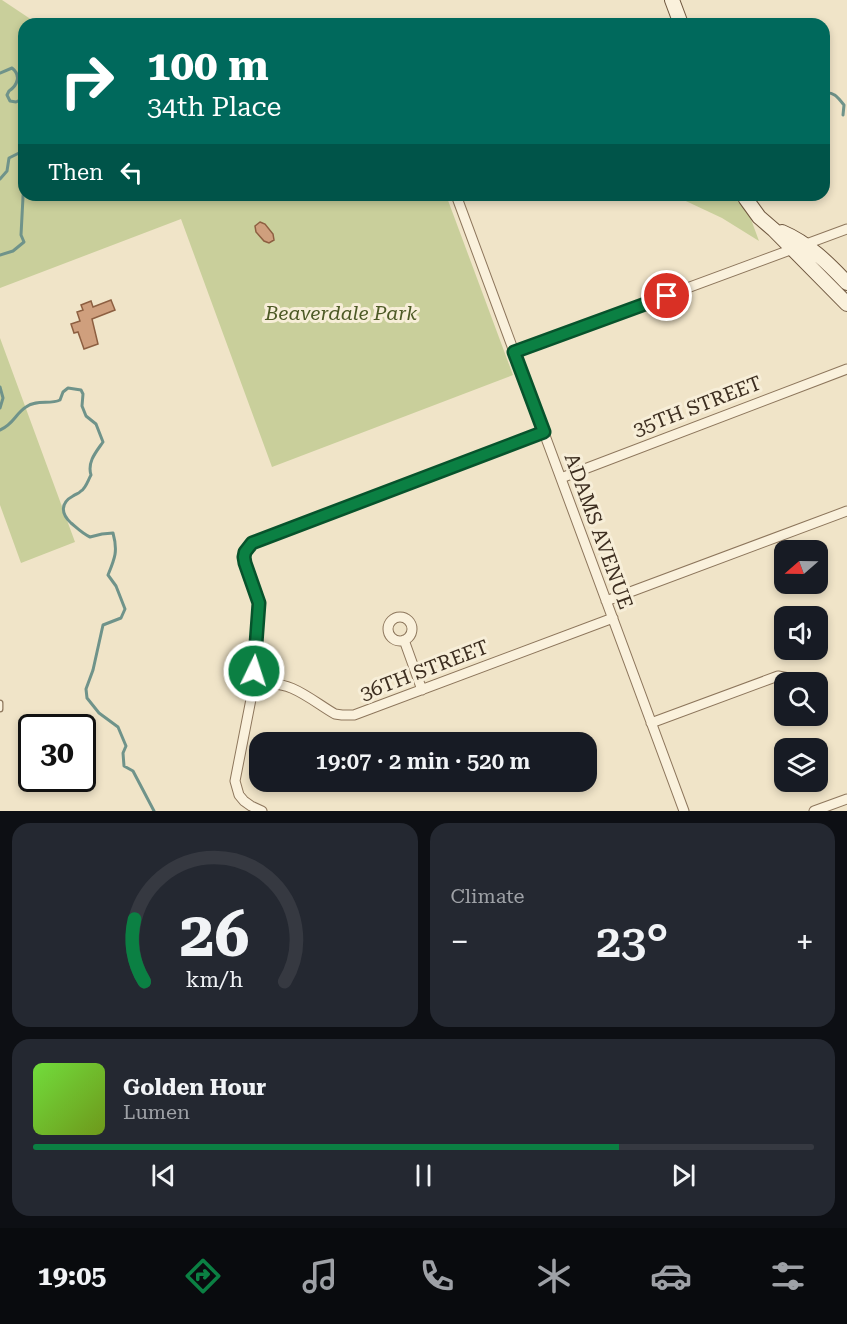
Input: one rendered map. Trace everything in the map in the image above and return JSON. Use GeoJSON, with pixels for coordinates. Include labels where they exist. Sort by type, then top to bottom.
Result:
{"type":"FeatureCollection","features":[{"type":"Feature","properties":{"kind":"street"},"geometry":{"type":"LineString","coordinates":[[672,0],[679,18]]}},
{"type":"Feature","properties":{"kind":"street","name":"ADAMS AVENUE"},"geometry":{"type":"LineString","coordinates":[[458,201],[684,811]]}},
{"type":"Feature","properties":{"kind":"street"},"geometry":{"type":"LineString","coordinates":[[747,201],[759,217],[774,230],[847,283]]}},
{"type":"Feature","properties":{"kind":"street"},"geometry":{"type":"LineString","coordinates":[[514,352],[847,229]]}},
{"type":"Feature","properties":{"kind":"street"},"geometry":{"type":"LineString","coordinates":[[799,247],[847,304]]}},
{"type":"Feature","properties":{"kind":"street","name":"35TH STREET"},"geometry":{"type":"LineString","coordinates":[[561,478],[847,369]]}},
{"type":"Feature","properties":{"kind":"street"},"geometry":{"type":"LineString","coordinates":[[262,811],[251,806],[243,806],[235,781],[252,694],[259,603],[245,563],[245,552],[252,543],[544,432]]}},
{"type":"Feature","properties":{"kind":"street"},"geometry":{"type":"LineString","coordinates":[[606,601],[847,511]]}},
{"type":"Feature","properties":{"kind":"street","name":"36TH STREET"},"geometry":{"type":"LineString","coordinates":[[252,694],[263,687],[283,684],[334,714],[354,715],[613,618]]}},
{"type":"Feature","properties":{"kind":"street"},"geometry":{"type":"LineString","coordinates":[[404,640],[422,690]]}},
{"type":"Feature","properties":{"kind":"street"},"geometry":{"type":"LineString","coordinates":[[651,723],[774,677]]}},
{"type":"Feature","properties":{"kind":"street"},"geometry":{"type":"LineString","coordinates":[[814,811],[847,799]]}},
{"type":"Feature","properties":{"kind":"lane"},"geometry":{"type":"LineString","coordinates":[[0,703],[0,709]]}},
{"type":"Feature","properties":{"kind":"green space","name":"Beaverdale Park"},"geometry":{"type":"Polygon","coordinates":[[[0,0],[2,0],[29,18],[18,18],[18,201],[448,201],[513,375],[272,467],[181,219],[0,288],[0,0]]]}},
{"type":"Feature","properties":{"kind":"green space"},"geometry":{"type":"Polygon","coordinates":[[[686,201],[744,201],[759,241],[722,218],[686,201]]]}},
{"type":"Feature","properties":{"kind":"green space"},"geometry":{"type":"Polygon","coordinates":[[[0,338],[75,542],[21,563],[0,505],[0,338]]]}},
{"type":"Feature","properties":{"kind":"building"},"geometry":{"type":"Polygon","coordinates":[[[260,222],[265,224],[273,234],[274,240],[269,243],[256,232],[255,226],[260,222]]]}},
{"type":"Feature","properties":{"kind":"building"},"geometry":{"type":"Polygon","coordinates":[[[111,300],[115,310],[92,319],[98,344],[84,349],[78,332],[74,333],[71,324],[80,321],[77,312],[83,310],[81,305],[91,301],[93,307],[111,300]]]}},
{"type":"Feature","properties":{"kind":"waterway"},"geometry":{"type":"LineString","coordinates":[[0,73],[12,68],[17,74],[16,83],[7,95],[10,101],[18,101]]}},
{"type":"Feature","properties":{"kind":"waterway"},"geometry":{"type":"LineString","coordinates":[[830,94],[844,105],[843,115]]}},
{"type":"Feature","properties":{"kind":"waterway"},"geometry":{"type":"LineString","coordinates":[[0,179],[7,171],[9,158],[18,154]]}},
{"type":"Feature","properties":{"kind":"waterway"},"geometry":{"type":"LineString","coordinates":[[0,255],[13,251],[24,242],[21,235],[23,201]]}},
{"type":"Feature","properties":{"kind":"waterway"},"geometry":{"type":"LineString","coordinates":[[0,387],[3,398],[0,408]]}},
{"type":"Feature","properties":{"kind":"waterway"},"geometry":{"type":"LineString","coordinates":[[0,430],[30,405],[60,400],[63,392],[68,388],[81,390],[82,406],[86,416],[96,424],[103,442],[91,461],[91,475],[83,490],[69,499],[63,509],[71,523],[90,537],[113,533],[115,554],[108,575],[116,586],[125,609],[121,618],[103,625],[93,670],[86,689],[87,698],[99,713],[118,727],[126,746],[123,753],[124,766],[133,771],[154,811]]}},
{"type":"Feature","properties":{"kind":"route"},"geometry":{"type":"LineString","coordinates":[[254,671],[259,603],[245,563],[244,557],[248,546],[544,432],[514,352],[667,296]]}}]}
